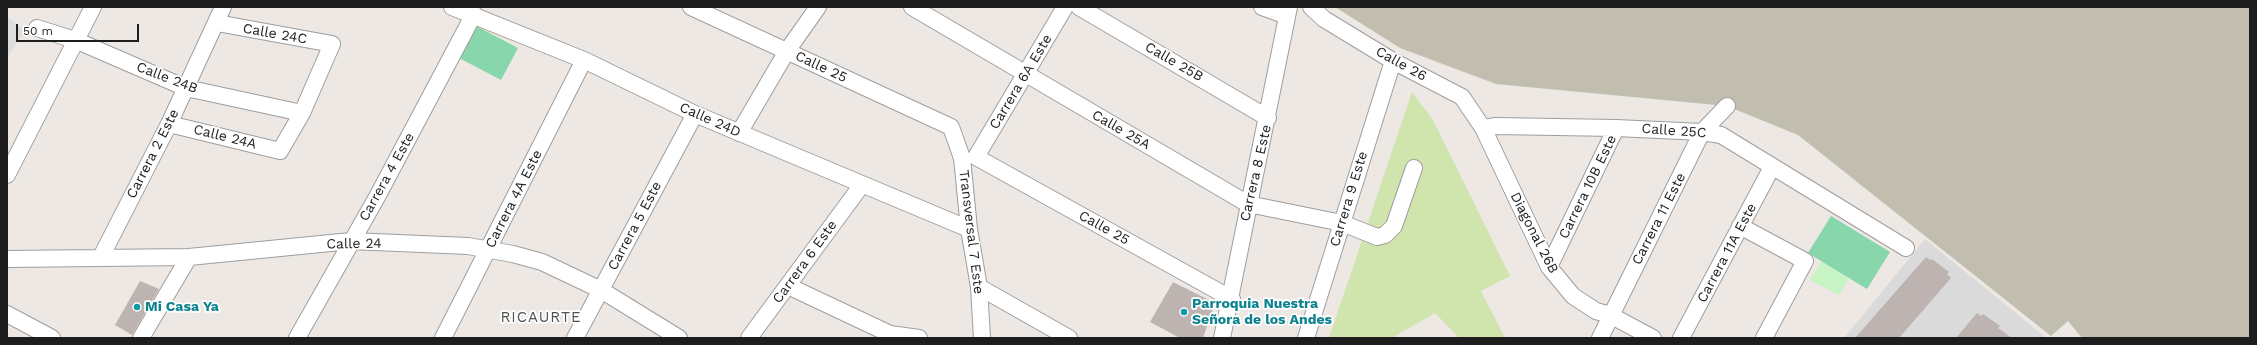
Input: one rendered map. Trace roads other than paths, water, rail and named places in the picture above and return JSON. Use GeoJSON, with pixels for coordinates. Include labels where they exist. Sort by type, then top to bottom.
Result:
{"type":"FeatureCollection","features":[{"type":"Feature","properties":{"kind":"street"},"geometry":{"type":"LineString","coordinates":[[7,175],[93,7]]}},
{"type":"Feature","properties":{"kind":"street","name":"Carrera 2 Este"},"geometry":{"type":"LineString","coordinates":[[100,257],[169,124],[217,23],[223,7]]}},
{"type":"Feature","properties":{"kind":"street","name":"Calle 24D"},"geometry":{"type":"LineString","coordinates":[[452,7],[474,14],[584,60],[695,114],[861,186],[969,229]]}},
{"type":"Feature","properties":{"kind":"street","name":"Calle 25"},"geometry":{"type":"LineString","coordinates":[[691,7],[951,127]]}},
{"type":"Feature","properties":{"kind":"street"},"geometry":{"type":"LineString","coordinates":[[739,133],[787,50],[818,7]]}},
{"type":"Feature","properties":{"kind":"street","name":"Calle 25A"},"geometry":{"type":"LineString","coordinates":[[912,7],[1248,204],[1342,223],[1377,237],[1385,235],[1394,226],[1414,168]]}},
{"type":"Feature","properties":{"kind":"street","name":"Carrera 6A Este"},"geometry":{"type":"LineString","coordinates":[[969,158],[1026,75],[1065,7]]}},
{"type":"Feature","properties":{"kind":"street","name":"Calle 25B"},"geometry":{"type":"LineString","coordinates":[[1079,7],[1268,118]]}},
{"type":"Feature","properties":{"kind":"street"},"geometry":{"type":"LineString","coordinates":[[1262,7],[1288,11]]}},
{"type":"Feature","properties":{"kind":"street","name":"Calle 26"},"geometry":{"type":"LineString","coordinates":[[1311,7],[1324,19],[1393,61],[1462,97],[1482,128]]}},
{"type":"Feature","properties":{"kind":"street","name":"Carrera 8 Este"},"geometry":{"type":"LineString","coordinates":[[1222,338],[1232,299],[1248,204],[1268,118],[1288,11]]}},
{"type":"Feature","properties":{"kind":"street","name":"Carrera 4 Este"},"geometry":{"type":"LineString","coordinates":[[297,338],[350,241],[377,197],[474,14]]}},
{"type":"Feature","properties":{"kind":"street","name":"Calle 24C"},"geometry":{"type":"LineString","coordinates":[[217,23],[332,44],[302,113]]}},
{"type":"Feature","properties":{"kind":"street","name":"Calle 24B"},"geometry":{"type":"LineString","coordinates":[[36,28],[75,40],[186,88],[302,113]]}},
{"type":"Feature","properties":{"kind":"street","name":"Carrera 4A Este"},"geometry":{"type":"LineString","coordinates":[[443,338],[584,60]]}},
{"type":"Feature","properties":{"kind":"street","name":"Carrera 9 Este"},"geometry":{"type":"LineString","coordinates":[[1306,338],[1393,61]]}},
{"type":"Feature","properties":{"kind":"street","name":"Carrera 11 Este"},"geometry":{"type":"LineString","coordinates":[[1600,338],[1610,315],[1702,132],[1727,106]]}},
{"type":"Feature","properties":{"kind":"street","name":"Calle 24A"},"geometry":{"type":"LineString","coordinates":[[169,124],[280,151],[302,113]]}},
{"type":"Feature","properties":{"kind":"street","name":"Carrera 5 Este"},"geometry":{"type":"LineString","coordinates":[[575,338],[695,114]]}},
{"type":"Feature","properties":{"kind":"street","name":"Calle 25C"},"geometry":{"type":"LineString","coordinates":[[1482,128],[1496,126],[1616,128],[1702,132],[1721,135],[1906,248]]}},
{"type":"Feature","properties":{"kind":"street","name":"Transversal 7 Este"},"geometry":{"type":"LineString","coordinates":[[951,127],[969,158],[969,229],[979,287],[982,338]]}},
{"type":"Feature","properties":{"kind":"street","name":"Diagonal 26B"},"geometry":{"type":"LineString","coordinates":[[1482,128],[1549,267],[1573,296],[1596,311],[1610,315]]}},
{"type":"Feature","properties":{"kind":"street","name":"Carrera 10B Este"},"geometry":{"type":"LineString","coordinates":[[1549,267],[1616,128]]}},
{"type":"Feature","properties":{"kind":"street","name":"Calle 25"},"geometry":{"type":"LineString","coordinates":[[969,158],[1232,299]]}},
{"type":"Feature","properties":{"kind":"street","name":"Carrera 11A Este"},"geometry":{"type":"LineString","coordinates":[[1681,338],[1772,167]]}},
{"type":"Feature","properties":{"kind":"street","name":"Carrera 6 Este"},"geometry":{"type":"LineString","coordinates":[[749,338],[861,186]]}},
{"type":"Feature","properties":{"kind":"street"},"geometry":{"type":"LineString","coordinates":[[1740,226],[1805,261],[1764,338]]}},
{"type":"Feature","properties":{"kind":"street","name":"Calle 24"},"geometry":{"type":"LineString","coordinates":[[7,259],[189,257],[350,241],[468,246],[489,249],[542,262],[601,290],[679,338]]}},
{"type":"Feature","properties":{"kind":"street"},"geometry":{"type":"LineString","coordinates":[[141,338],[189,257]]}},
{"type":"Feature","properties":{"kind":"street"},"geometry":{"type":"LineString","coordinates":[[788,286],[890,334],[919,338]]}},
{"type":"Feature","properties":{"kind":"street"},"geometry":{"type":"LineString","coordinates":[[979,287],[1069,338]]}},
{"type":"Feature","properties":{"kind":"street"},"geometry":{"type":"LineString","coordinates":[[7,314],[52,338]]}},
{"type":"Feature","properties":{"kind":"street"},"geometry":{"type":"LineString","coordinates":[[1610,315],[1653,338]]}},
{"type":"Feature","properties":{"kind":"place","name":"Mi Casa Ya"},"geometry":{"type":"Point","coordinates":[137,307]}},
{"type":"Feature","properties":{"kind":"place","name":"Parroquia Nuestra Señora de los Andes"},"geometry":{"type":"Point","coordinates":[1184,312]}},
{"type":"Feature","properties":{"kind":"district","name":"RICAURTE"},"geometry":{"type":"Point","coordinates":[541,318]}}]}
